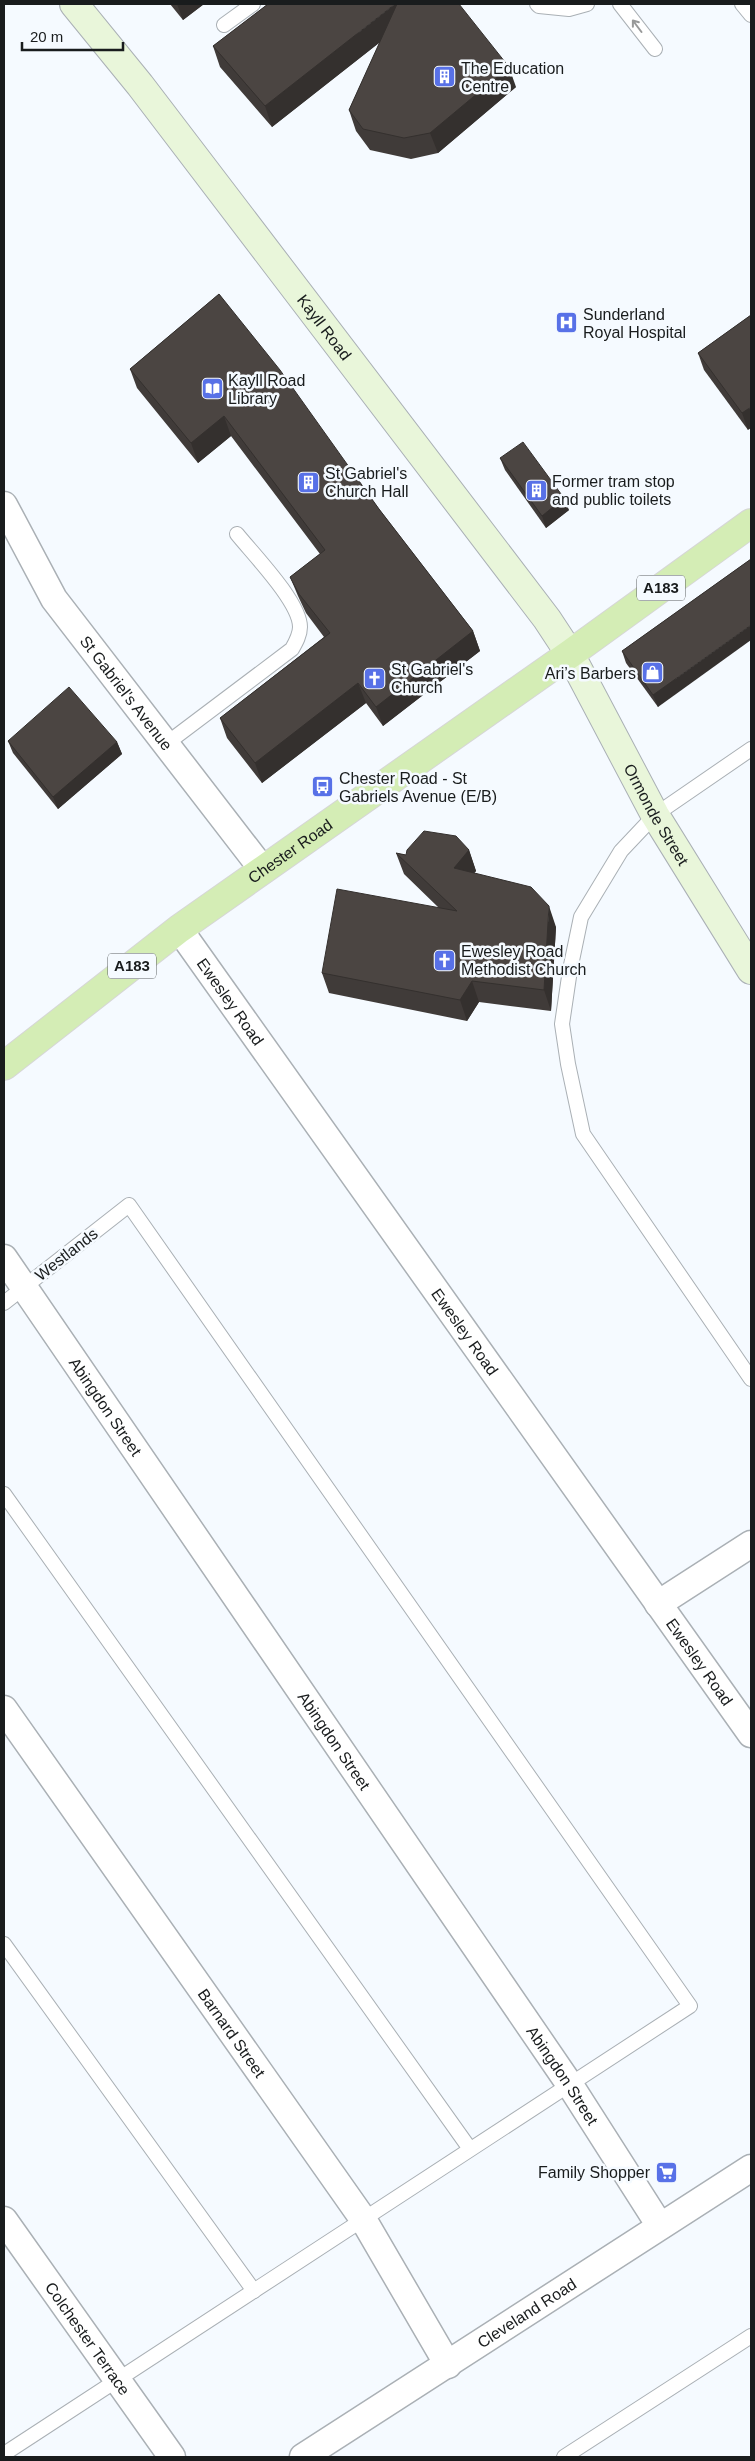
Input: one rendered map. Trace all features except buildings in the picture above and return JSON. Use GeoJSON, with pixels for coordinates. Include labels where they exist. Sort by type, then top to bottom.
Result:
{"type":"FeatureCollection","features":[{"type":"Feature","properties":{"kind":"main road","name":"Chester Road"},"geometry":{"type":"LineString","coordinates":[[4,1066],[179,929],[570,654],[751,523]]}},
{"type":"Feature","properties":{"kind":"street","name":"Kayll Road"},"geometry":{"type":"LineString","coordinates":[[74,4],[140,85],[547,619],[570,654]]}},
{"type":"Feature","properties":{"kind":"street","name":"St Gabriel's Avenue"},"geometry":{"type":"LineString","coordinates":[[4,505],[54,599],[263,870]]}},
{"type":"Feature","properties":{"kind":"street","name":"Ormonde Street"},"geometry":{"type":"LineString","coordinates":[[570,654],[655,815],[751,970]]}},
{"type":"Feature","properties":{"kind":"street","name":"Ewesley Road"},"geometry":{"type":"LineString","coordinates":[[179,929],[751,1734]]}},
{"type":"Feature","properties":{"kind":"street","name":"Abingdon Street"},"geometry":{"type":"LineString","coordinates":[[4,1258],[570,2085],[660,2226]]}},
{"type":"Feature","properties":{"kind":"street"},"geometry":{"type":"LineString","coordinates":[[658,1604],[751,1544]]}},
{"type":"Feature","properties":{"kind":"street","name":"Barnard Street"},"geometry":{"type":"LineString","coordinates":[[4,1708],[363,2219],[448,2365]]}},
{"type":"Feature","properties":{"kind":"street","name":"Cleveland Road"},"geometry":{"type":"LineString","coordinates":[[303,2457],[751,2168]]}},
{"type":"Feature","properties":{"kind":"street","name":"Colchester Terrace"},"geometry":{"type":"LineString","coordinates":[[4,2220],[116,2381],[172,2457]]}},
{"type":"Feature","properties":{"kind":"lane"},"geometry":{"type":"LineString","coordinates":[[224,25],[253,4]]}},
{"type":"Feature","properties":{"kind":"lane"},"geometry":{"type":"LineString","coordinates":[[537,4],[539,6],[568,9],[587,4]]}},
{"type":"Feature","properties":{"kind":"lane"},"geometry":{"type":"LineString","coordinates":[[620,4],[655,49]]}},
{"type":"Feature","properties":{"kind":"lane"},"geometry":{"type":"LineString","coordinates":[[742,4],[751,15]]}},
{"type":"Feature","properties":{"kind":"lane"},"geometry":{"type":"LineString","coordinates":[[166,744],[292,649],[298,639],[300,628],[293,605],[236,534]]}},
{"type":"Feature","properties":{"kind":"lane"},"geometry":{"type":"LineString","coordinates":[[751,749],[655,815],[621,851],[581,917],[570,970],[562,1024],[582,1134],[751,1379]]}},
{"type":"Feature","properties":{"kind":"lane","name":"Westlands"},"geometry":{"type":"LineString","coordinates":[[4,1303],[129,1205],[690,2006],[570,2085]]}},
{"type":"Feature","properties":{"kind":"lane"},"geometry":{"type":"LineString","coordinates":[[4,1494],[470,2150]]}},
{"type":"Feature","properties":{"kind":"lane"},"geometry":{"type":"LineString","coordinates":[[4,1944],[254,2291]]}},
{"type":"Feature","properties":{"kind":"lane"},"geometry":{"type":"LineString","coordinates":[[4,2454],[570,2085]]}},
{"type":"Feature","properties":{"kind":"lane"},"geometry":{"type":"LineString","coordinates":[[564,2457],[751,2336]]}},
{"type":"Feature","properties":{"kind":"place","name":"The Education Centre"},"geometry":{"type":"Point","coordinates":[445,77]}},
{"type":"Feature","properties":{"kind":"place","name":"Sunderland Royal Hospital"},"geometry":{"type":"Point","coordinates":[567,323]}},
{"type":"Feature","properties":{"kind":"place","name":"Kayll Road Library"},"geometry":{"type":"Point","coordinates":[212,389]}},
{"type":"Feature","properties":{"kind":"place","name":"St Gabriel's Church Hall"},"geometry":{"type":"Point","coordinates":[309,482]}},
{"type":"Feature","properties":{"kind":"place","name":"Former tram stop and public toilets"},"geometry":{"type":"Point","coordinates":[536,490]}},
{"type":"Feature","properties":{"kind":"place","name":"Ari’s Barbers"},"geometry":{"type":"Point","coordinates":[652,673]}},
{"type":"Feature","properties":{"kind":"place","name":"St Gabriel's Church"},"geometry":{"type":"Point","coordinates":[375,678]}},
{"type":"Feature","properties":{"kind":"place","name":"Chester Road - St Gabriels Avenue (E/B)"},"geometry":{"type":"Point","coordinates":[323,787]}},
{"type":"Feature","properties":{"kind":"place","name":"Ewesley Road Methodist Church"},"geometry":{"type":"Point","coordinates":[445,960]}},
{"type":"Feature","properties":{"kind":"place","name":"Family Shopper"},"geometry":{"type":"Point","coordinates":[666,2172]}}]}
